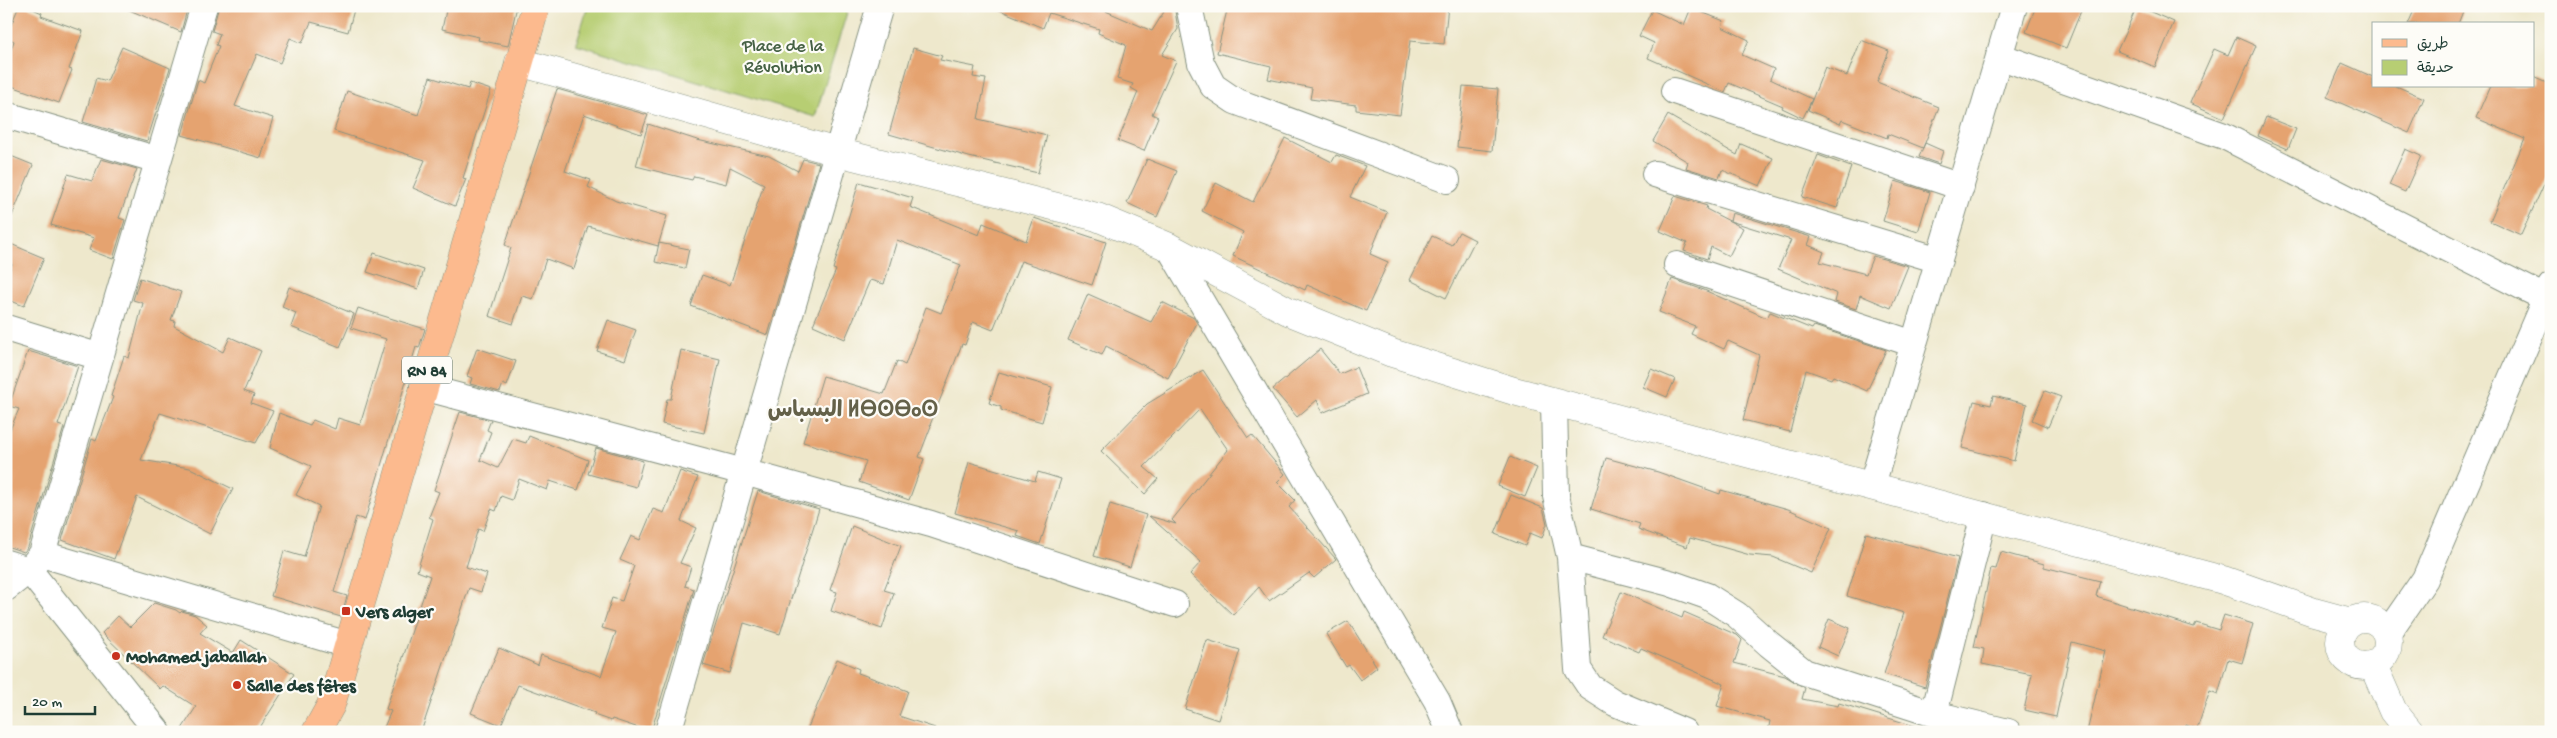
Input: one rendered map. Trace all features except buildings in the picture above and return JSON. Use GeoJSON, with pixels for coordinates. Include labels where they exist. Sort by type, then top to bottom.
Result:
{"type":"FeatureCollection","features":[{"type":"Feature","properties":{"kind":"main road","name":"RN 84"},"geometry":{"type":"LineString","coordinates":[[316,732],[331,705],[422,387],[536,6]]}},
{"type":"Feature","properties":{"kind":"street"},"geometry":{"type":"LineString","coordinates":[[6,588],[26,563],[100,357],[204,6]]}},
{"type":"Feature","properties":{"kind":"street"},"geometry":{"type":"LineString","coordinates":[[668,732],[880,6]]}},
{"type":"Feature","properties":{"kind":"street"},"geometry":{"type":"LineString","coordinates":[[1189,6],[1201,63],[1214,86],[1236,101],[1447,180]]}},
{"type":"Feature","properties":{"kind":"street"},"geometry":{"type":"LineString","coordinates":[[1872,485],[2014,6]]}},
{"type":"Feature","properties":{"kind":"street"},"geometry":{"type":"LineString","coordinates":[[1999,56],[2224,136],[2548,292],[2425,579],[2387,634]]}},
{"type":"Feature","properties":{"kind":"street"},"geometry":{"type":"LineString","coordinates":[[519,62],[837,152],[1097,217],[1169,247],[1296,315],[1392,353],[1554,402],[1872,485],[2223,580],[2314,612],[2352,622],[2368,618],[2382,626],[2387,634],[2387,650],[2383,658],[2373,665],[2364,666],[2351,662],[2341,649],[2342,632],[2352,622]]}},
{"type":"Feature","properties":{"kind":"street"},"geometry":{"type":"LineString","coordinates":[[1674,91],[1961,187]]}},
{"type":"Feature","properties":{"kind":"street"},"geometry":{"type":"LineString","coordinates":[[6,115],[158,160]]}},
{"type":"Feature","properties":{"kind":"street"},"geometry":{"type":"LineString","coordinates":[[1655,174],[1939,260]]}},
{"type":"Feature","properties":{"kind":"street"},"geometry":{"type":"LineString","coordinates":[[1169,247],[1437,701],[1450,732]]}},
{"type":"Feature","properties":{"kind":"street"},"geometry":{"type":"LineString","coordinates":[[1677,265],[1914,344]]}},
{"type":"Feature","properties":{"kind":"street"},"geometry":{"type":"LineString","coordinates":[[6,328],[100,357]]}},
{"type":"Feature","properties":{"kind":"street"},"geometry":{"type":"LineString","coordinates":[[422,387],[744,472],[931,524],[1175,604]]}},
{"type":"Feature","properties":{"kind":"street"},"geometry":{"type":"LineString","coordinates":[[1554,402],[1556,496],[1570,557],[1578,669],[1590,687],[1615,703],[1684,732]]}},
{"type":"Feature","properties":{"kind":"street"},"geometry":{"type":"LineString","coordinates":[[1934,714],[1984,515]]}},
{"type":"Feature","properties":{"kind":"street"},"geometry":{"type":"LineString","coordinates":[[1570,557],[1670,583],[1707,596],[1737,615],[1804,672],[1934,714],[2008,732]]}},
{"type":"Feature","properties":{"kind":"street"},"geometry":{"type":"LineString","coordinates":[[26,563],[348,645]]}},
{"type":"Feature","properties":{"kind":"street"},"geometry":{"type":"LineString","coordinates":[[26,563],[158,732]]}},
{"type":"Feature","properties":{"kind":"street"},"geometry":{"type":"LineString","coordinates":[[2373,665],[2393,711],[2410,732]]}},
{"type":"Feature","properties":{"kind":"green space","name":"Place de la Révolution"},"geometry":{"type":"Polygon","coordinates":[[[588,6],[849,6],[815,117],[576,44],[588,6]]]}},
{"type":"Feature","properties":{"kind":"place","name":"Vers alger"},"geometry":{"type":"Point","coordinates":[346,611]}},
{"type":"Feature","properties":{"kind":"place","name":"Mohamed jaballah"},"geometry":{"type":"Point","coordinates":[116,656]}},
{"type":"Feature","properties":{"kind":"place","name":"Salle des fêtes"},"geometry":{"type":"Point","coordinates":[237,685]}},
{"type":"Feature","properties":{"kind":"district","name":"البسباس ⵍⴱⵙⴱⴰⵙ"},"geometry":{"type":"Point","coordinates":[853,408]}}]}
